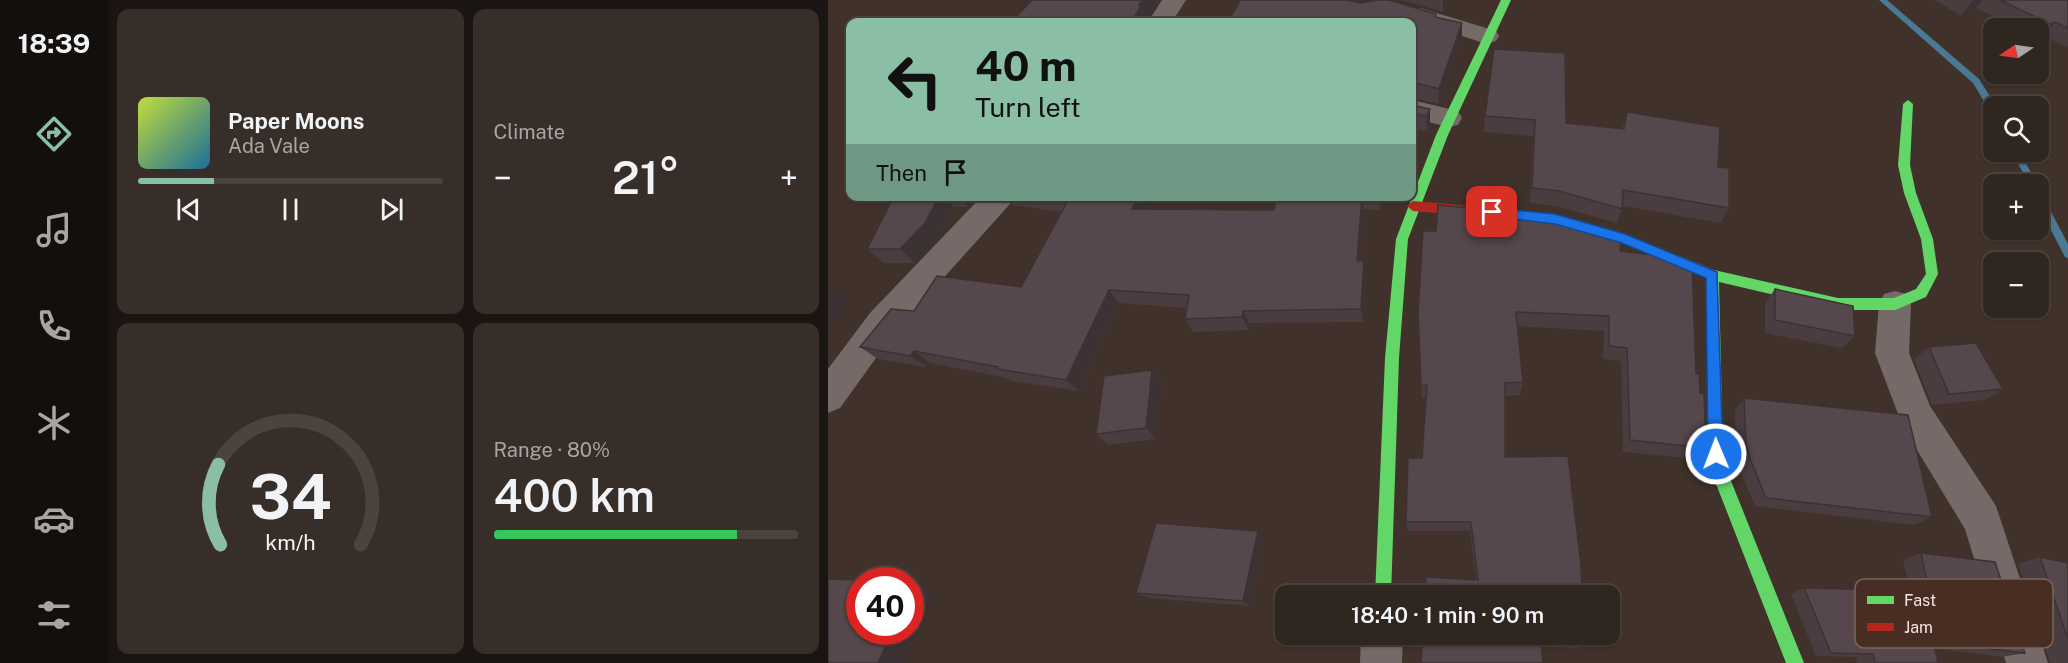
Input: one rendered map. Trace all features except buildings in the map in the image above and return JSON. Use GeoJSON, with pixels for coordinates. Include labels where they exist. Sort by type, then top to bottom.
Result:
{"type":"FeatureCollection","features":[{"type":"Feature","properties":{"kind":"street"},"geometry":{"type":"LineString","coordinates":[[1163,18],[1174,0]]}},
{"type":"Feature","properties":{"kind":"street"},"geometry":{"type":"LineString","coordinates":[[1416,199],[1449,118],[1506,0]]}},
{"type":"Feature","properties":{"kind":"street"},"geometry":{"type":"LineString","coordinates":[[1397,8],[1487,36]]}},
{"type":"Feature","properties":{"kind":"street"},"geometry":{"type":"LineString","coordinates":[[1565,222],[1625,239],[1712,275],[1838,304],[1895,304],[1921,293],[1932,274],[1927,239],[1910,193],[1904,165],[1908,104]]}},
{"type":"Feature","properties":{"kind":"street"},"geometry":{"type":"LineString","coordinates":[[1416,110],[1449,118]]}},
{"type":"Feature","properties":{"kind":"street"},"geometry":{"type":"LineString","coordinates":[[828,398],[882,323],[995,201]]}},
{"type":"Feature","properties":{"kind":"street"},"geometry":{"type":"LineString","coordinates":[[1383,585],[1392,358],[1402,239],[1415,201]]}},
{"type":"Feature","properties":{"kind":"street"},"geometry":{"type":"LineString","coordinates":[[1413,206],[1501,213]]}},
{"type":"Feature","properties":{"kind":"street"},"geometry":{"type":"LineString","coordinates":[[1712,275],[1716,454],[1719,471],[1795,663]]}},
{"type":"Feature","properties":{"kind":"street"},"geometry":{"type":"LineString","coordinates":[[1895,304],[1892,353],[1916,415],[1982,520],[2001,579]]}},
{"type":"Feature","properties":{"kind":"street"},"geometry":{"type":"LineString","coordinates":[[1382,645],[1382,663]]}},
{"type":"Feature","properties":{"kind":"street"},"geometry":{"type":"LineString","coordinates":[[2022,648],[2027,663]]}},
{"type":"Feature","properties":{"kind":"waterway"},"geometry":{"type":"LineString","coordinates":[[1883,0],[1976,81],[1985,96]]}},
{"type":"Feature","properties":{"kind":"waterway"},"geometry":{"type":"LineString","coordinates":[[2021,162],[2028,174]]}},
{"type":"Feature","properties":{"kind":"waterway"},"geometry":{"type":"LineString","coordinates":[[2049,217],[2068,254]]}},
{"type":"Feature","properties":{"kind":"traffic: fast"},"geometry":{"type":"LineString","coordinates":[[1383,585],[1392,358],[1402,239],[1442,135],[1506,0]]}},
{"type":"Feature","properties":{"kind":"traffic: fast"},"geometry":{"type":"LineString","coordinates":[[1578,225],[1625,239],[1712,275],[1838,304],[1895,304],[1921,293],[1932,274],[1927,239],[1910,193],[1904,165],[1908,104]]}},
{"type":"Feature","properties":{"kind":"traffic: fast"},"geometry":{"type":"LineString","coordinates":[[1712,275],[1716,454],[1719,471],[1795,663]]}},
{"type":"Feature","properties":{"kind":"traffic: jam"},"geometry":{"type":"LineString","coordinates":[[1413,206],[1483,212]]}},
{"type":"Feature","properties":{"kind":"route"},"geometry":{"type":"LineString","coordinates":[[1492,212],[1555,219],[1625,239],[1712,275],[1716,454]]}}]}
